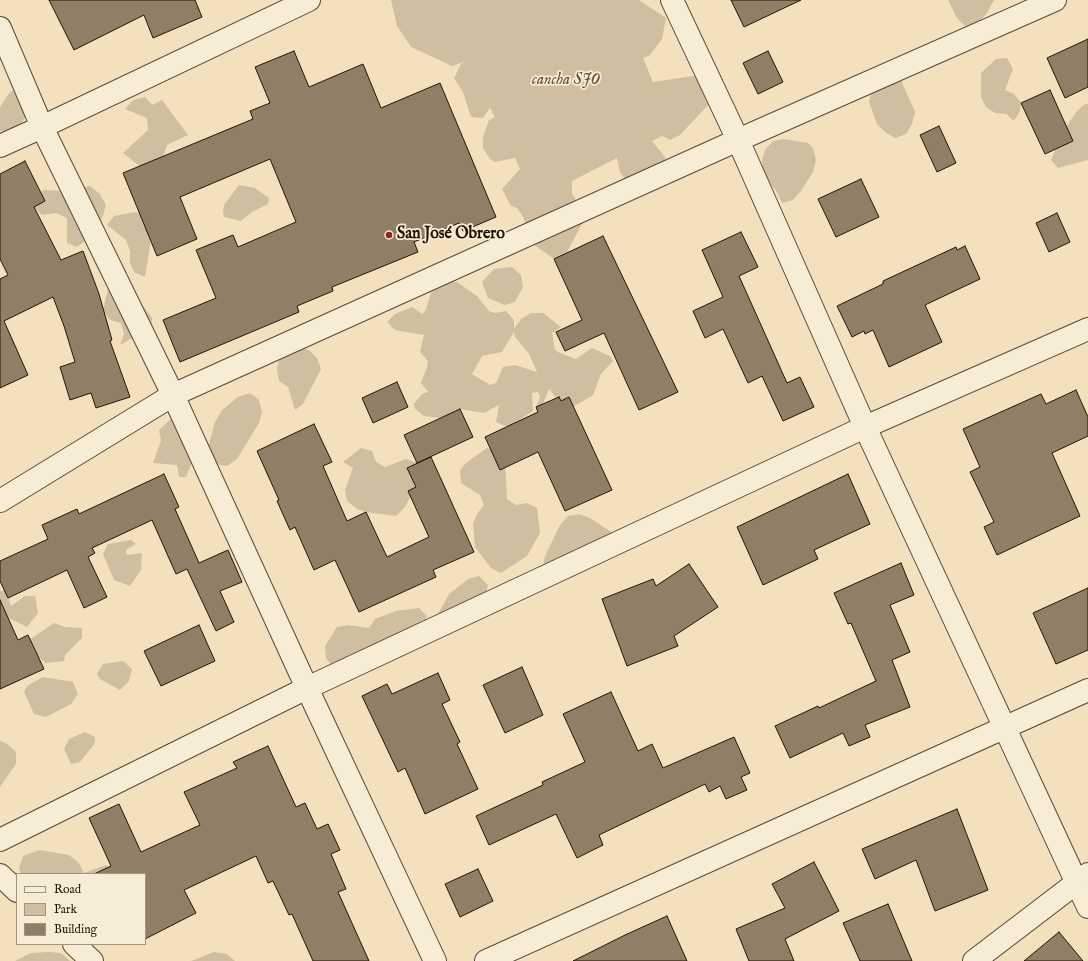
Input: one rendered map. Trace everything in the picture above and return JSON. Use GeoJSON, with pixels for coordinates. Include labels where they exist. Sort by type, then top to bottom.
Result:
{"type":"FeatureCollection","features":[{"type":"Feature","properties":{"kind":"street"},"geometry":{"type":"LineString","coordinates":[[0,146],[309,0]]}},
{"type":"Feature","properties":{"kind":"street"},"geometry":{"type":"LineString","coordinates":[[672,0],[738,140],[865,427],[1006,728],[1083,879],[1088,907]]}},
{"type":"Feature","properties":{"kind":"street"},"geometry":{"type":"LineString","coordinates":[[0,501],[173,395],[738,140],[1056,0]]}},
{"type":"Feature","properties":{"kind":"street"},"geometry":{"type":"LineString","coordinates":[[0,28],[42,127],[173,395],[307,688],[435,961]]}},
{"type":"Feature","properties":{"kind":"street"},"geometry":{"type":"LineString","coordinates":[[0,840],[307,688],[865,427],[1088,329]]}},
{"type":"Feature","properties":{"kind":"street"},"geometry":{"type":"LineString","coordinates":[[486,961],[1088,690]]}},
{"type":"Feature","properties":{"kind":"street"},"geometry":{"type":"LineString","coordinates":[[0,875],[16,890]]}},
{"type":"Feature","properties":{"kind":"street"},"geometry":{"type":"LineString","coordinates":[[974,961],[1083,879]]}},
{"type":"Feature","properties":{"kind":"street"},"geometry":{"type":"LineString","coordinates":[[75,945],[92,961]]}},
{"type":"Feature","properties":{"kind":"green space","name":"cancha SJO"},"geometry":{"type":"Polygon","coordinates":[[[391,0],[639,0],[666,18],[662,39],[649,56],[643,58],[653,82],[700,75],[709,104],[680,135],[670,140],[662,136],[652,141],[665,157],[666,169],[633,191],[620,172],[617,158],[572,181],[572,194],[578,203],[584,220],[566,254],[554,259],[529,241],[524,218],[517,208],[511,206],[502,189],[520,169],[515,158],[495,162],[490,159],[483,148],[483,137],[489,120],[495,117],[490,108],[483,118],[471,117],[463,92],[454,78],[461,64],[467,61],[452,66],[411,47],[397,26],[391,0]]]}},
{"type":"Feature","properties":{"kind":"green space"},"geometry":{"type":"Polygon","coordinates":[[[948,0],[994,0],[987,13],[977,24],[966,27],[957,18],[948,0]]]}},
{"type":"Feature","properties":{"kind":"green space"},"geometry":{"type":"Polygon","coordinates":[[[1007,58],[1013,69],[1005,90],[1014,94],[1021,103],[1020,111],[1014,121],[1006,114],[995,113],[986,107],[981,97],[981,73],[996,59],[1007,58]]]}},
{"type":"Feature","properties":{"kind":"green space"},"geometry":{"type":"Polygon","coordinates":[[[900,78],[915,112],[912,124],[906,134],[895,138],[885,132],[877,124],[869,102],[872,90],[900,78]]]}},
{"type":"Feature","properties":{"kind":"green space"},"geometry":{"type":"Polygon","coordinates":[[[19,87],[31,107],[19,128],[13,131],[0,131],[0,107],[10,92],[19,87]]]}},
{"type":"Feature","properties":{"kind":"green space"},"geometry":{"type":"Polygon","coordinates":[[[145,97],[152,105],[162,100],[188,135],[167,145],[163,157],[142,168],[123,153],[148,130],[147,118],[125,109],[133,100],[145,97]]]}},
{"type":"Feature","properties":{"kind":"green space"},"geometry":{"type":"Polygon","coordinates":[[[1085,104],[1088,104],[1088,160],[1058,168],[1051,160],[1064,130],[1077,111],[1085,104]]]}},
{"type":"Feature","properties":{"kind":"green space"},"geometry":{"type":"Polygon","coordinates":[[[784,139],[808,143],[813,148],[816,160],[813,172],[801,191],[793,200],[782,203],[777,192],[763,174],[762,161],[765,150],[773,141],[784,139]]]}},
{"type":"Feature","properties":{"kind":"green space"},"geometry":{"type":"Polygon","coordinates":[[[239,185],[255,188],[269,198],[268,204],[252,212],[241,221],[224,217],[223,211],[224,205],[239,185]]]}},
{"type":"Feature","properties":{"kind":"green space"},"geometry":{"type":"Polygon","coordinates":[[[90,186],[100,194],[106,205],[103,216],[91,237],[77,247],[67,243],[67,218],[56,213],[42,215],[34,207],[36,199],[43,190],[67,191],[90,186]]]}},
{"type":"Feature","properties":{"kind":"green space"},"geometry":{"type":"Polygon","coordinates":[[[136,212],[147,216],[153,227],[145,277],[134,272],[130,262],[130,251],[126,240],[107,225],[114,216],[136,212]]]}},
{"type":"Feature","properties":{"kind":"green space"},"geometry":{"type":"Polygon","coordinates":[[[512,267],[521,275],[523,287],[515,302],[505,305],[488,298],[482,282],[494,269],[512,267]]]}},
{"type":"Feature","properties":{"kind":"green space"},"geometry":{"type":"Polygon","coordinates":[[[451,282],[457,282],[477,296],[489,311],[495,313],[506,311],[514,320],[514,329],[521,319],[531,313],[543,313],[561,327],[552,333],[555,350],[576,359],[592,348],[610,356],[613,361],[601,374],[593,395],[571,408],[561,403],[549,389],[541,408],[536,407],[540,397],[538,392],[532,393],[533,411],[508,427],[496,422],[499,405],[484,413],[460,409],[448,419],[424,416],[415,409],[414,404],[422,394],[428,392],[421,383],[428,361],[420,352],[424,335],[395,330],[387,322],[395,314],[412,307],[422,314],[426,310],[431,292],[451,282]],[[514,332],[502,352],[482,356],[472,374],[490,385],[496,383],[503,367],[515,365],[537,372],[529,354],[515,337],[514,332]]]}},
{"type":"Feature","properties":{"kind":"green space"},"geometry":{"type":"Polygon","coordinates":[[[108,288],[120,288],[139,300],[152,318],[150,341],[139,334],[120,345],[124,334],[121,323],[110,320],[103,310],[108,288]]]}},
{"type":"Feature","properties":{"kind":"green space"},"geometry":{"type":"Polygon","coordinates":[[[298,347],[309,350],[317,358],[321,369],[303,404],[295,410],[288,387],[279,381],[277,369],[279,359],[298,347]]]}},
{"type":"Feature","properties":{"kind":"green space"},"geometry":{"type":"Polygon","coordinates":[[[250,393],[259,400],[262,412],[259,423],[237,459],[227,466],[216,464],[208,455],[209,444],[215,422],[222,410],[238,397],[250,393]]]}},
{"type":"Feature","properties":{"kind":"green space"},"geometry":{"type":"Polygon","coordinates":[[[187,413],[197,420],[200,432],[195,455],[186,477],[179,477],[177,465],[153,463],[161,441],[159,430],[176,414],[187,413]]]}},
{"type":"Feature","properties":{"kind":"green space"},"geometry":{"type":"Polygon","coordinates":[[[361,448],[372,451],[376,462],[385,467],[406,459],[417,463],[422,477],[404,508],[396,516],[366,512],[357,509],[347,501],[345,490],[353,468],[343,462],[361,448]]]}},
{"type":"Feature","properties":{"kind":"green space"},"geometry":{"type":"Polygon","coordinates":[[[487,448],[498,452],[505,464],[507,499],[516,505],[527,503],[537,508],[540,533],[527,556],[501,573],[491,568],[475,547],[473,524],[477,514],[484,505],[480,495],[461,483],[460,470],[467,462],[487,448]]]}},
{"type":"Feature","properties":{"kind":"green space"},"geometry":{"type":"Polygon","coordinates":[[[579,514],[590,518],[619,537],[574,577],[563,577],[543,566],[545,556],[560,525],[568,516],[579,514]]]}},
{"type":"Feature","properties":{"kind":"green space"},"geometry":{"type":"Polygon","coordinates":[[[131,540],[136,544],[126,550],[127,555],[142,553],[141,570],[130,586],[114,580],[103,554],[108,544],[131,540]]]}},
{"type":"Feature","properties":{"kind":"green space"},"geometry":{"type":"Polygon","coordinates":[[[479,576],[488,585],[485,597],[440,626],[438,614],[449,594],[468,579],[479,576]]]}},
{"type":"Feature","properties":{"kind":"green space"},"geometry":{"type":"Polygon","coordinates":[[[6,590],[11,606],[25,596],[35,596],[38,613],[27,627],[0,614],[0,591],[6,590]]]}},
{"type":"Feature","properties":{"kind":"green space"},"geometry":{"type":"Polygon","coordinates":[[[419,608],[427,616],[420,638],[333,668],[326,658],[325,646],[337,627],[348,625],[369,628],[375,619],[396,611],[419,608]]]}},
{"type":"Feature","properties":{"kind":"green space"},"geometry":{"type":"Polygon","coordinates":[[[54,623],[65,627],[82,628],[82,638],[65,655],[64,661],[46,663],[27,648],[29,640],[54,623]]]}},
{"type":"Feature","properties":{"kind":"green space"},"geometry":{"type":"Polygon","coordinates":[[[123,661],[132,669],[129,681],[120,690],[100,679],[97,674],[103,664],[123,661]]]}},
{"type":"Feature","properties":{"kind":"green space"},"geometry":{"type":"Polygon","coordinates":[[[43,677],[73,682],[78,694],[71,704],[46,717],[34,714],[24,692],[27,686],[43,677]]]}},
{"type":"Feature","properties":{"kind":"green space"},"geometry":{"type":"Polygon","coordinates":[[[85,732],[95,737],[95,743],[80,762],[71,764],[64,749],[69,739],[85,732]]]}},
{"type":"Feature","properties":{"kind":"green space"},"geometry":{"type":"Polygon","coordinates":[[[0,741],[7,744],[16,752],[16,764],[0,787],[0,741]]]}},
{"type":"Feature","properties":{"kind":"green space"},"geometry":{"type":"Polygon","coordinates":[[[40,850],[69,855],[79,863],[84,873],[21,873],[19,868],[23,856],[40,850]]]}},
{"type":"Feature","properties":{"kind":"green space"},"geometry":{"type":"Polygon","coordinates":[[[106,865],[121,873],[84,873],[106,865]]]}},
{"type":"Feature","properties":{"kind":"green space"},"geometry":{"type":"Polygon","coordinates":[[[214,952],[227,954],[235,961],[191,961],[214,952]]]}},
{"type":"Feature","properties":{"kind":"green space"},"geometry":{"type":"Polygon","coordinates":[[[31,953],[61,953],[70,961],[15,961],[31,953]]]}},
{"type":"Feature","properties":{"kind":"building"},"geometry":{"type":"Polygon","coordinates":[[[49,0],[195,0],[202,17],[153,38],[144,15],[74,50],[49,0]]]}},
{"type":"Feature","properties":{"kind":"building"},"geometry":{"type":"Polygon","coordinates":[[[731,0],[801,0],[744,27],[731,0]]]}},
{"type":"Feature","properties":{"kind":"building"},"geometry":{"type":"Polygon","coordinates":[[[1088,39],[1088,87],[1065,98],[1047,58],[1088,39]]]}},
{"type":"Feature","properties":{"kind":"building"},"geometry":{"type":"Polygon","coordinates":[[[294,51],[309,87],[363,64],[381,108],[440,83],[496,217],[463,231],[459,223],[414,242],[418,252],[332,287],[333,291],[297,306],[299,312],[180,362],[163,320],[216,298],[196,250],[233,235],[238,247],[296,222],[270,159],[180,197],[197,239],[157,256],[123,173],[253,119],[250,111],[270,103],[255,67],[294,51]]]}},
{"type":"Feature","properties":{"kind":"building"},"geometry":{"type":"Polygon","coordinates":[[[768,51],[783,82],[758,94],[743,63],[768,51]]]}},
{"type":"Feature","properties":{"kind":"building"},"geometry":{"type":"Polygon","coordinates":[[[1050,90],[1073,141],[1045,154],[1021,103],[1050,90]]]}},
{"type":"Feature","properties":{"kind":"building"},"geometry":{"type":"Polygon","coordinates":[[[939,126],[956,163],[937,172],[920,135],[939,126]]]}},
{"type":"Feature","properties":{"kind":"building"},"geometry":{"type":"Polygon","coordinates":[[[25,161],[45,201],[34,207],[61,260],[83,251],[99,294],[112,340],[110,341],[130,397],[96,408],[91,393],[70,400],[60,367],[75,362],[53,297],[4,321],[28,375],[0,388],[0,279],[8,275],[0,259],[0,174],[25,161]]]}},
{"type":"Feature","properties":{"kind":"building"},"geometry":{"type":"Polygon","coordinates":[[[861,179],[879,217],[836,237],[818,199],[861,179]]]}},
{"type":"Feature","properties":{"kind":"building"},"geometry":{"type":"Polygon","coordinates":[[[1057,213],[1070,242],[1049,252],[1036,223],[1057,213]]]}},
{"type":"Feature","properties":{"kind":"building"},"geometry":{"type":"Polygon","coordinates":[[[741,232],[758,267],[739,276],[787,383],[800,377],[814,407],[783,421],[762,376],[748,383],[723,329],[705,338],[693,311],[723,297],[702,250],[741,232]]]}},
{"type":"Feature","properties":{"kind":"building"},"geometry":{"type":"Polygon","coordinates":[[[603,236],[678,392],[639,410],[604,333],[565,351],[556,332],[582,320],[554,259],[603,236]]]}},
{"type":"Feature","properties":{"kind":"building"},"geometry":{"type":"Polygon","coordinates":[[[965,246],[980,279],[925,305],[942,342],[889,367],[873,330],[865,334],[864,331],[852,337],[837,306],[883,284],[883,281],[956,247],[957,250],[965,246]]]}},
{"type":"Feature","properties":{"kind":"building"},"geometry":{"type":"Polygon","coordinates":[[[397,382],[408,407],[373,423],[362,398],[397,382]]]}},
{"type":"Feature","properties":{"kind":"building"},"geometry":{"type":"Polygon","coordinates":[[[1076,390],[1088,417],[1088,436],[1052,453],[1080,516],[997,555],[984,527],[994,522],[970,472],[980,467],[963,429],[1041,394],[1046,404],[1076,390]]]}},
{"type":"Feature","properties":{"kind":"building"},"geometry":{"type":"Polygon","coordinates":[[[559,397],[561,401],[569,397],[612,490],[565,511],[538,452],[500,470],[485,437],[538,412],[536,407],[559,397]]]}},
{"type":"Feature","properties":{"kind":"building"},"geometry":{"type":"Polygon","coordinates":[[[460,409],[473,437],[417,463],[404,435],[460,409]]]}},
{"type":"Feature","properties":{"kind":"building"},"geometry":{"type":"Polygon","coordinates":[[[314,424],[332,462],[323,466],[347,521],[366,512],[387,557],[429,537],[408,491],[416,487],[407,468],[431,457],[474,552],[433,570],[436,577],[359,612],[335,560],[314,570],[295,527],[290,530],[277,501],[279,500],[257,451],[314,424]]]}},
{"type":"Feature","properties":{"kind":"building"},"geometry":{"type":"Polygon","coordinates":[[[164,474],[179,507],[175,509],[199,563],[228,550],[242,582],[220,591],[234,622],[216,631],[187,569],[176,574],[152,520],[92,548],[95,553],[88,557],[107,597],[84,608],[67,570],[8,598],[0,581],[0,561],[48,539],[42,525],[77,509],[79,514],[164,474]]]}},
{"type":"Feature","properties":{"kind":"building"},"geometry":{"type":"Polygon","coordinates":[[[848,474],[870,524],[814,550],[818,559],[763,585],[737,527],[848,474]]]}},
{"type":"Feature","properties":{"kind":"building"},"geometry":{"type":"Polygon","coordinates":[[[901,563],[914,595],[890,605],[910,652],[892,660],[910,707],[865,725],[870,737],[849,746],[843,733],[790,758],[775,726],[818,706],[819,708],[876,681],[851,623],[848,624],[834,593],[901,563]]]}},
{"type":"Feature","properties":{"kind":"building"},"geometry":{"type":"Polygon","coordinates":[[[689,564],[718,607],[674,636],[678,646],[627,666],[602,599],[653,579],[656,586],[689,564]]]}},
{"type":"Feature","properties":{"kind":"building"},"geometry":{"type":"Polygon","coordinates":[[[1088,588],[1088,650],[1056,664],[1033,613],[1088,588]]]}},
{"type":"Feature","properties":{"kind":"building"},"geometry":{"type":"Polygon","coordinates":[[[0,600],[18,640],[28,635],[44,669],[0,689],[0,600]]]}},
{"type":"Feature","properties":{"kind":"building"},"geometry":{"type":"Polygon","coordinates":[[[199,625],[215,661],[161,686],[144,651],[199,625]]]}},
{"type":"Feature","properties":{"kind":"building"},"geometry":{"type":"Polygon","coordinates":[[[522,667],[543,715],[505,733],[483,685],[522,667]]]}},
{"type":"Feature","properties":{"kind":"building"},"geometry":{"type":"Polygon","coordinates":[[[438,673],[450,700],[442,704],[460,742],[457,744],[478,789],[425,814],[405,768],[398,772],[362,696],[387,684],[392,694],[438,673]]]}},
{"type":"Feature","properties":{"kind":"building"},"geometry":{"type":"Polygon","coordinates":[[[611,692],[638,751],[652,744],[663,768],[734,737],[750,773],[741,777],[747,790],[726,799],[720,786],[709,792],[705,784],[599,835],[603,845],[577,858],[556,814],[489,845],[476,816],[543,785],[542,782],[585,762],[563,714],[611,692]]]}},
{"type":"Feature","properties":{"kind":"building"},"geometry":{"type":"Polygon","coordinates":[[[268,746],[296,807],[305,803],[317,829],[328,824],[340,850],[331,854],[346,889],[338,892],[369,961],[313,961],[292,914],[289,915],[273,881],[268,883],[256,856],[184,890],[196,913],[146,938],[146,873],[96,873],[111,866],[89,818],[119,804],[141,852],[200,825],[184,792],[237,768],[233,762],[268,746]]]}},
{"type":"Feature","properties":{"kind":"building"},"geometry":{"type":"Polygon","coordinates":[[[957,809],[988,890],[935,911],[916,860],[875,879],[862,849],[957,809]]]}},
{"type":"Feature","properties":{"kind":"building"},"geometry":{"type":"Polygon","coordinates":[[[814,862],[839,911],[785,939],[794,961],[749,961],[736,929],[785,908],[772,884],[814,862]]]}},
{"type":"Feature","properties":{"kind":"building"},"geometry":{"type":"Polygon","coordinates":[[[478,869],[493,901],[460,917],[445,884],[478,869]]]}},
{"type":"Feature","properties":{"kind":"building"},"geometry":{"type":"Polygon","coordinates":[[[888,904],[912,961],[860,961],[843,923],[888,904]]]}},
{"type":"Feature","properties":{"kind":"building"},"geometry":{"type":"Polygon","coordinates":[[[667,916],[687,961],[573,961],[625,935],[667,916]]]}},
{"type":"Feature","properties":{"kind":"building"},"geometry":{"type":"Polygon","coordinates":[[[1059,932],[1083,961],[1024,961],[1059,932]]]}},
{"type":"Feature","properties":{"kind":"place","name":"San José Obrero"},"geometry":{"type":"Point","coordinates":[389,235]}}]}
